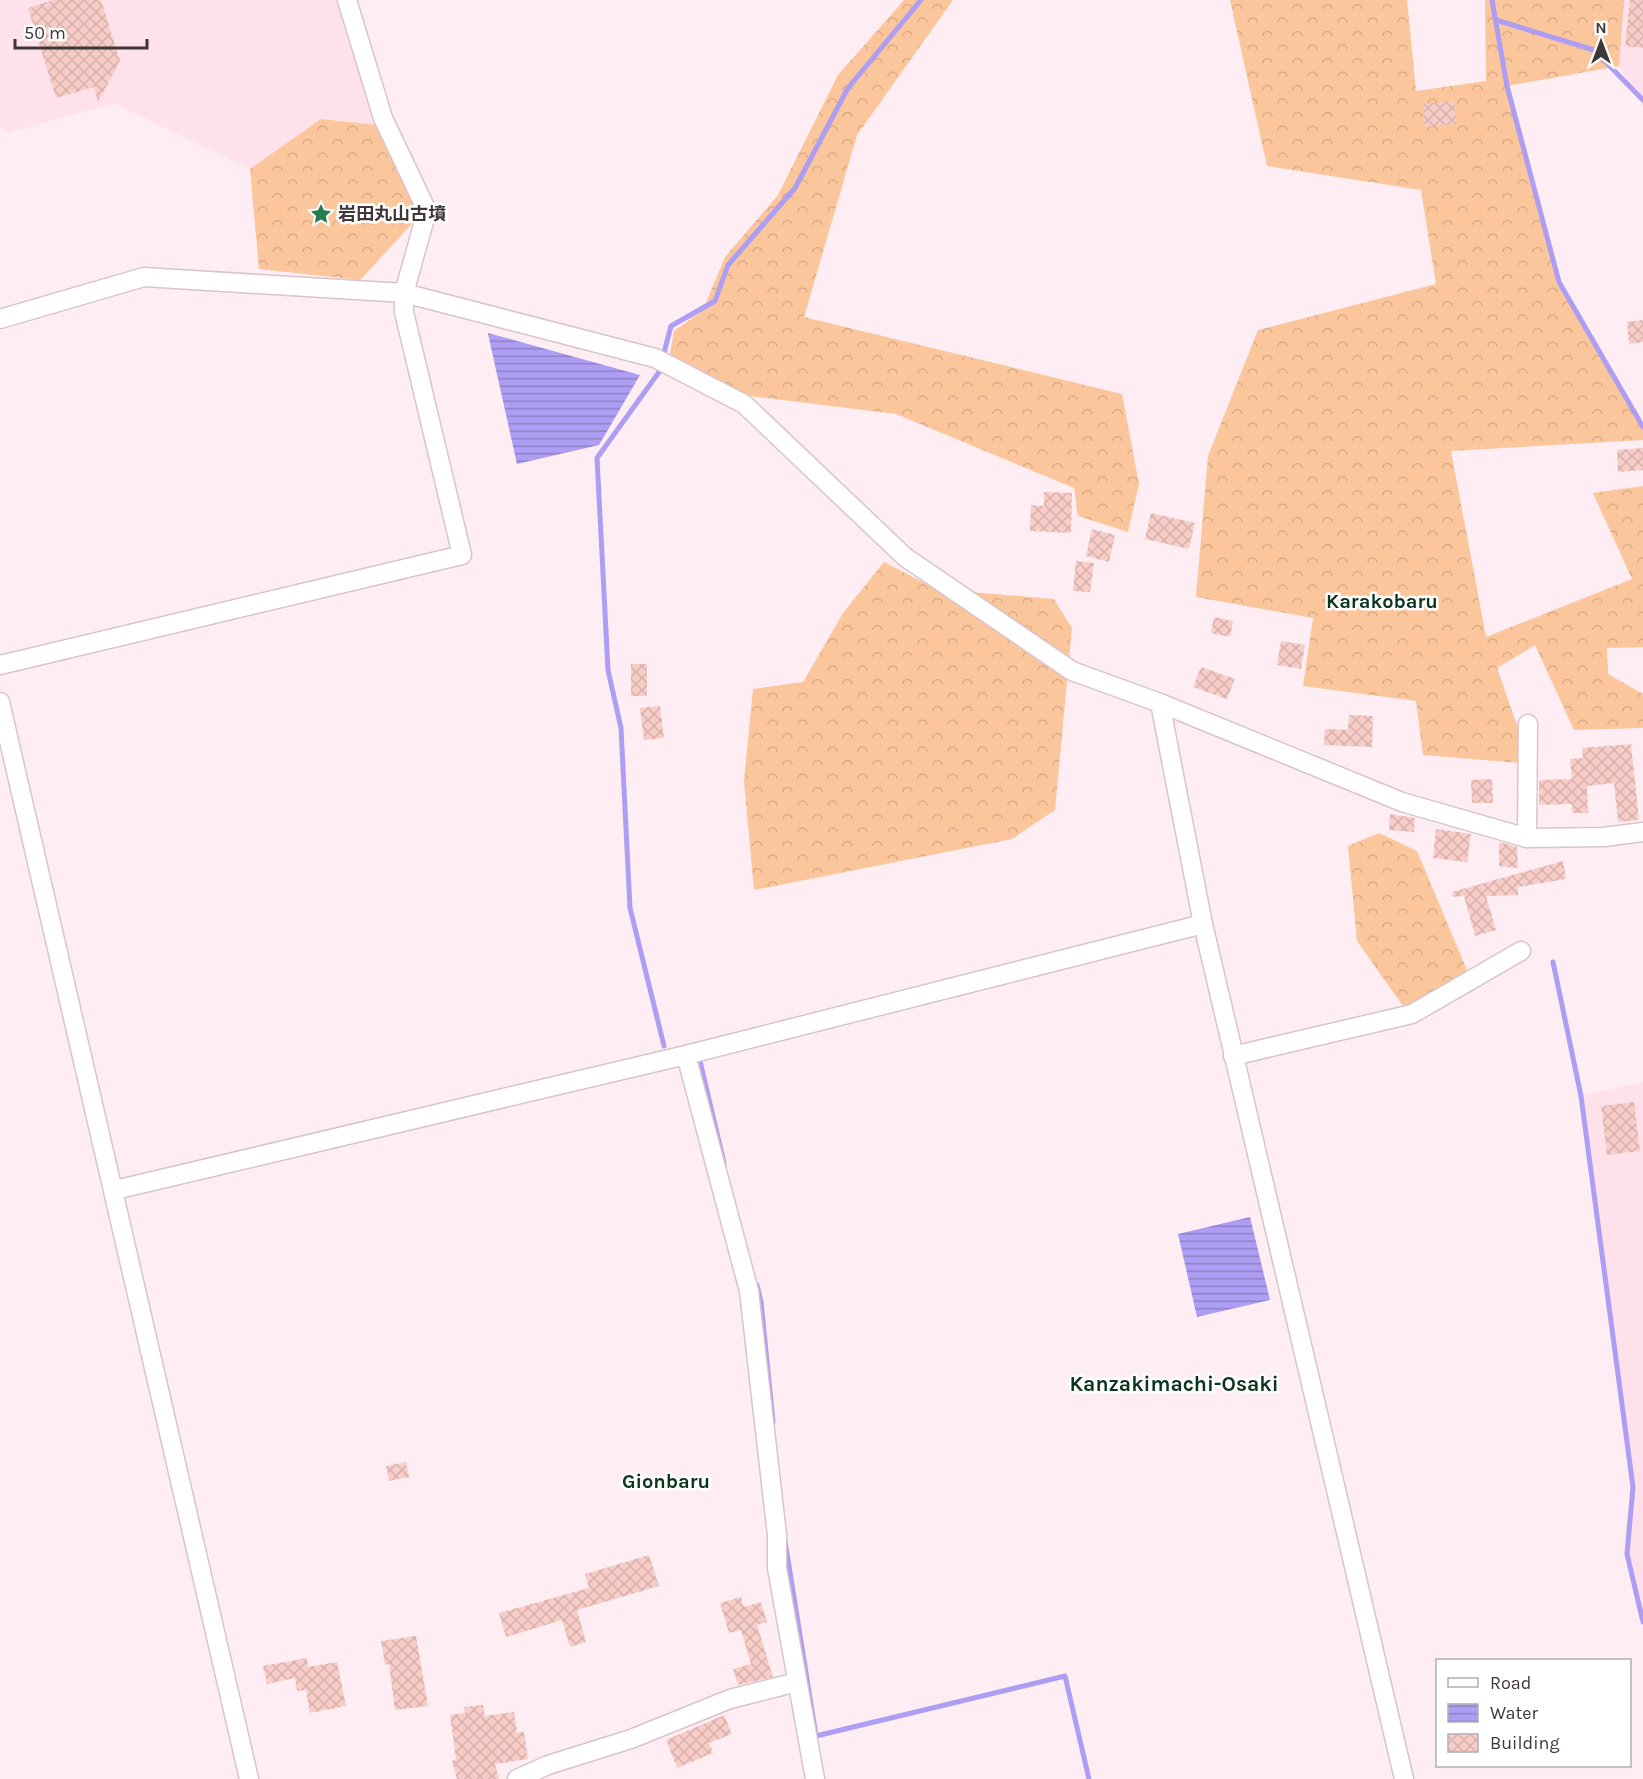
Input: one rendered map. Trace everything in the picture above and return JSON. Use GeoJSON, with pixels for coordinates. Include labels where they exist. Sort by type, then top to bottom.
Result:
{"type":"FeatureCollection","features":[{"type":"Feature","properties":{"kind":"street"},"geometry":{"type":"LineString","coordinates":[[0,665],[462,555],[404,312],[404,293],[427,211],[383,118],[347,0]]}},
{"type":"Feature","properties":{"kind":"street"},"geometry":{"type":"LineString","coordinates":[[0,319],[144,277],[404,293],[663,362],[744,404],[905,557],[1072,671],[1160,703],[1402,802],[1527,838],[1604,837],[1643,831]]}},
{"type":"Feature","properties":{"kind":"street"},"geometry":{"type":"LineString","coordinates":[[0,702],[115,1190],[249,1779]]}},
{"type":"Feature","properties":{"kind":"street"},"geometry":{"type":"LineString","coordinates":[[1160,703],[1203,924],[1404,1779]]}},
{"type":"Feature","properties":{"kind":"street"},"geometry":{"type":"LineString","coordinates":[[1527,838],[1528,724]]}},
{"type":"Feature","properties":{"kind":"street"},"geometry":{"type":"LineString","coordinates":[[115,1190],[686,1055],[1203,924]]}},
{"type":"Feature","properties":{"kind":"street"},"geometry":{"type":"LineString","coordinates":[[1233,1056],[1412,1014],[1521,951]]}},
{"type":"Feature","properties":{"kind":"street"},"geometry":{"type":"LineString","coordinates":[[686,1055],[749,1291],[777,1535],[777,1568],[815,1779]]}},
{"type":"Feature","properties":{"kind":"street"},"geometry":{"type":"LineString","coordinates":[[517,1779],[549,1765],[631,1739],[730,1699],[797,1682]]}},
{"type":"Feature","properties":{"kind":"shaded area"},"geometry":{"type":"Polygon","coordinates":[[[0,0],[339,0],[377,125],[321,119],[250,169],[114,103],[7,133],[0,126],[0,0]]]}},
{"type":"Feature","properties":{"kind":"shaded area"},"geometry":{"type":"Polygon","coordinates":[[[1624,0],[1643,0],[1643,107],[1619,66],[1624,0]]]}},
{"type":"Feature","properties":{"kind":"shaded area"},"geometry":{"type":"Polygon","coordinates":[[[1643,1082],[1643,1622],[1627,1554],[1633,1486],[1581,1096],[1643,1082]]]}},
{"type":"Feature","properties":{"kind":"green space"},"geometry":{"type":"Polygon","coordinates":[[[904,0],[953,0],[857,135],[804,317],[1122,394],[1139,484],[1128,532],[1078,516],[1074,488],[896,414],[750,396],[670,354],[674,331],[703,310],[725,257],[778,195],[838,75],[904,0]]]}},
{"type":"Feature","properties":{"kind":"green space"},"geometry":{"type":"Polygon","coordinates":[[[1230,0],[1407,0],[1416,91],[1486,81],[1485,0],[1624,0],[1619,66],[1507,86],[1559,282],[1643,427],[1643,440],[1451,451],[1486,637],[1632,579],[1593,493],[1643,486],[1643,647],[1607,648],[1608,674],[1643,694],[1643,728],[1574,730],[1535,645],[1497,668],[1519,731],[1520,763],[1423,755],[1416,701],[1303,686],[1313,618],[1196,597],[1208,456],[1258,330],[1436,284],[1421,190],[1267,166],[1230,0]]]}},
{"type":"Feature","properties":{"kind":"green space"},"geometry":{"type":"Polygon","coordinates":[[[321,119],[377,125],[421,214],[360,280],[259,269],[250,169],[321,119]]]}},
{"type":"Feature","properties":{"kind":"green space"},"geometry":{"type":"Polygon","coordinates":[[[884,562],[936,589],[1054,599],[1072,628],[1055,810],[1012,839],[754,890],[744,781],[753,689],[803,682],[843,613],[884,562]]]}},
{"type":"Feature","properties":{"kind":"green space"},"geometry":{"type":"Polygon","coordinates":[[[1379,833],[1417,851],[1469,975],[1405,1009],[1357,941],[1348,846],[1379,833]]]}},
{"type":"Feature","properties":{"kind":"water"},"geometry":{"type":"Polygon","coordinates":[[[488,333],[640,375],[599,445],[517,464],[488,333]]]}},
{"type":"Feature","properties":{"kind":"water"},"geometry":{"type":"Polygon","coordinates":[[[1250,1217],[1270,1300],[1197,1317],[1178,1234],[1250,1217]]]}},
{"type":"Feature","properties":{"kind":"building"},"geometry":{"type":"Polygon","coordinates":[[[53,0],[101,0],[120,61],[98,102],[94,87],[56,98],[28,8],[53,0]]]}},
{"type":"Feature","properties":{"kind":"building"},"geometry":{"type":"Polygon","coordinates":[[[1630,0],[1643,0],[1643,48],[1625,46],[1630,0]]]}},
{"type":"Feature","properties":{"kind":"building"},"geometry":{"type":"Polygon","coordinates":[[[1454,101],[1456,124],[1425,127],[1423,104],[1454,101]]]}},
{"type":"Feature","properties":{"kind":"building"},"geometry":{"type":"Polygon","coordinates":[[[1643,320],[1643,342],[1629,344],[1627,322],[1643,320]]]}},
{"type":"Feature","properties":{"kind":"building"},"geometry":{"type":"Polygon","coordinates":[[[1643,448],[1643,470],[1618,472],[1617,450],[1643,448]]]}},
{"type":"Feature","properties":{"kind":"building"},"geometry":{"type":"Polygon","coordinates":[[[1044,492],[1072,493],[1071,533],[1030,531],[1031,505],[1044,506],[1044,492]]]}},
{"type":"Feature","properties":{"kind":"building"},"geometry":{"type":"Polygon","coordinates":[[[1151,513],[1195,523],[1189,549],[1145,539],[1151,513]]]}},
{"type":"Feature","properties":{"kind":"building"},"geometry":{"type":"Polygon","coordinates":[[[1092,529],[1115,535],[1109,562],[1086,556],[1092,529]]]}},
{"type":"Feature","properties":{"kind":"building"},"geometry":{"type":"Polygon","coordinates":[[[1076,561],[1094,563],[1090,592],[1073,591],[1076,561]]]}},
{"type":"Feature","properties":{"kind":"building"},"geometry":{"type":"Polygon","coordinates":[[[1214,617],[1233,621],[1230,637],[1211,633],[1214,617]]]}},
{"type":"Feature","properties":{"kind":"building"},"geometry":{"type":"Polygon","coordinates":[[[1281,641],[1305,645],[1301,669],[1277,665],[1281,641]]]}},
{"type":"Feature","properties":{"kind":"building"},"geometry":{"type":"Polygon","coordinates":[[[631,664],[647,664],[647,696],[631,696],[631,664]]]}},
{"type":"Feature","properties":{"kind":"building"},"geometry":{"type":"Polygon","coordinates":[[[1201,667],[1235,679],[1227,699],[1193,687],[1201,667]]]}},
{"type":"Feature","properties":{"kind":"building"},"geometry":{"type":"Polygon","coordinates":[[[660,706],[664,738],[644,740],[640,708],[660,706]]]}},
{"type":"Feature","properties":{"kind":"building"},"geometry":{"type":"Polygon","coordinates":[[[1349,715],[1373,716],[1372,747],[1324,745],[1325,729],[1348,730],[1349,715]]]}},
{"type":"Feature","properties":{"kind":"building"},"geometry":{"type":"Polygon","coordinates":[[[1631,744],[1639,820],[1618,822],[1614,783],[1587,786],[1588,813],[1572,813],[1572,804],[1539,805],[1539,780],[1572,779],[1570,759],[1583,758],[1582,748],[1631,744]]]}},
{"type":"Feature","properties":{"kind":"building"},"geometry":{"type":"Polygon","coordinates":[[[1492,779],[1493,803],[1472,803],[1471,780],[1492,779]]]}},
{"type":"Feature","properties":{"kind":"building"},"geometry":{"type":"Polygon","coordinates":[[[1390,814],[1415,818],[1414,832],[1389,830],[1390,814]]]}},
{"type":"Feature","properties":{"kind":"building"},"geometry":{"type":"Polygon","coordinates":[[[1436,829],[1471,834],[1467,862],[1433,858],[1436,829]]]}},
{"type":"Feature","properties":{"kind":"building"},"geometry":{"type":"Polygon","coordinates":[[[1499,842],[1517,847],[1518,868],[1499,866],[1499,842]]]}},
{"type":"Feature","properties":{"kind":"building"},"geometry":{"type":"Polygon","coordinates":[[[1563,861],[1566,879],[1518,887],[1518,895],[1486,896],[1496,930],[1475,936],[1464,896],[1453,897],[1452,892],[1563,861]]]}},
{"type":"Feature","properties":{"kind":"building"},"geometry":{"type":"Polygon","coordinates":[[[1634,1102],[1640,1151],[1607,1155],[1601,1106],[1634,1102]]]}},
{"type":"Feature","properties":{"kind":"building"},"geometry":{"type":"Polygon","coordinates":[[[406,1462],[409,1477],[389,1481],[386,1466],[406,1462]]]}},
{"type":"Feature","properties":{"kind":"building"},"geometry":{"type":"Polygon","coordinates":[[[649,1555],[659,1586],[577,1610],[586,1642],[570,1647],[562,1620],[506,1637],[499,1613],[589,1588],[585,1574],[649,1555]]]}},
{"type":"Feature","properties":{"kind":"building"},"geometry":{"type":"Polygon","coordinates":[[[741,1597],[744,1607],[761,1602],[767,1622],[757,1625],[773,1677],[738,1685],[733,1669],[751,1664],[741,1630],[729,1633],[720,1603],[741,1597]]]}},
{"type":"Feature","properties":{"kind":"building"},"geometry":{"type":"Polygon","coordinates":[[[416,1636],[428,1706],[395,1710],[389,1664],[385,1665],[381,1641],[416,1636]]]}},
{"type":"Feature","properties":{"kind":"building"},"geometry":{"type":"Polygon","coordinates":[[[307,1658],[308,1667],[337,1662],[346,1706],[310,1713],[306,1690],[297,1691],[295,1678],[267,1684],[263,1666],[307,1658]]]}},
{"type":"Feature","properties":{"kind":"building"},"geometry":{"type":"Polygon","coordinates":[[[483,1705],[485,1716],[514,1712],[517,1733],[524,1732],[528,1759],[495,1764],[499,1779],[457,1779],[452,1761],[456,1759],[450,1715],[465,1713],[464,1707],[483,1705]]]}},
{"type":"Feature","properties":{"kind":"building"},"geometry":{"type":"Polygon","coordinates":[[[724,1715],[732,1734],[709,1743],[713,1753],[677,1768],[666,1740],[724,1715]]]}},
{"type":"Feature","properties":{"kind":"waterway"},"geometry":{"type":"LineString","coordinates":[[664,1046],[630,908],[621,728],[608,670],[597,458],[659,372],[671,326],[715,301],[728,265],[795,188],[848,88],[921,0]]}},
{"type":"Feature","properties":{"kind":"waterway"},"geometry":{"type":"LineString","coordinates":[[1492,0],[1507,86],[1559,282],[1643,427]]}},
{"type":"Feature","properties":{"kind":"waterway"},"geometry":{"type":"LineString","coordinates":[[1496,20],[1594,50],[1643,100]]}},
{"type":"Feature","properties":{"kind":"waterway"},"geometry":{"type":"LineString","coordinates":[[1553,962],[1581,1096],[1633,1487],[1627,1554],[1643,1622]]}},
{"type":"Feature","properties":{"kind":"waterway"},"geometry":{"type":"LineString","coordinates":[[699,1057],[724,1163]]}},
{"type":"Feature","properties":{"kind":"waterway"},"geometry":{"type":"LineString","coordinates":[[757,1285],[761,1302],[773,1422]]}},
{"type":"Feature","properties":{"kind":"waterway"},"geometry":{"type":"LineString","coordinates":[[785,1541],[816,1736],[1065,1676],[1089,1779]]}},
{"type":"Feature","properties":{"kind":"place","name":"岩田丸山古墳"},"geometry":{"type":"Point","coordinates":[321,214]}},
{"type":"Feature","properties":{"kind":"district","name":"Karakobaru"},"geometry":{"type":"Point","coordinates":[1382,601]}},
{"type":"Feature","properties":{"kind":"district","name":"Kanzakimachi-Osaki"},"geometry":{"type":"Point","coordinates":[1174,1384]}},
{"type":"Feature","properties":{"kind":"district","name":"Gionbaru"},"geometry":{"type":"Point","coordinates":[666,1481]}}]}
